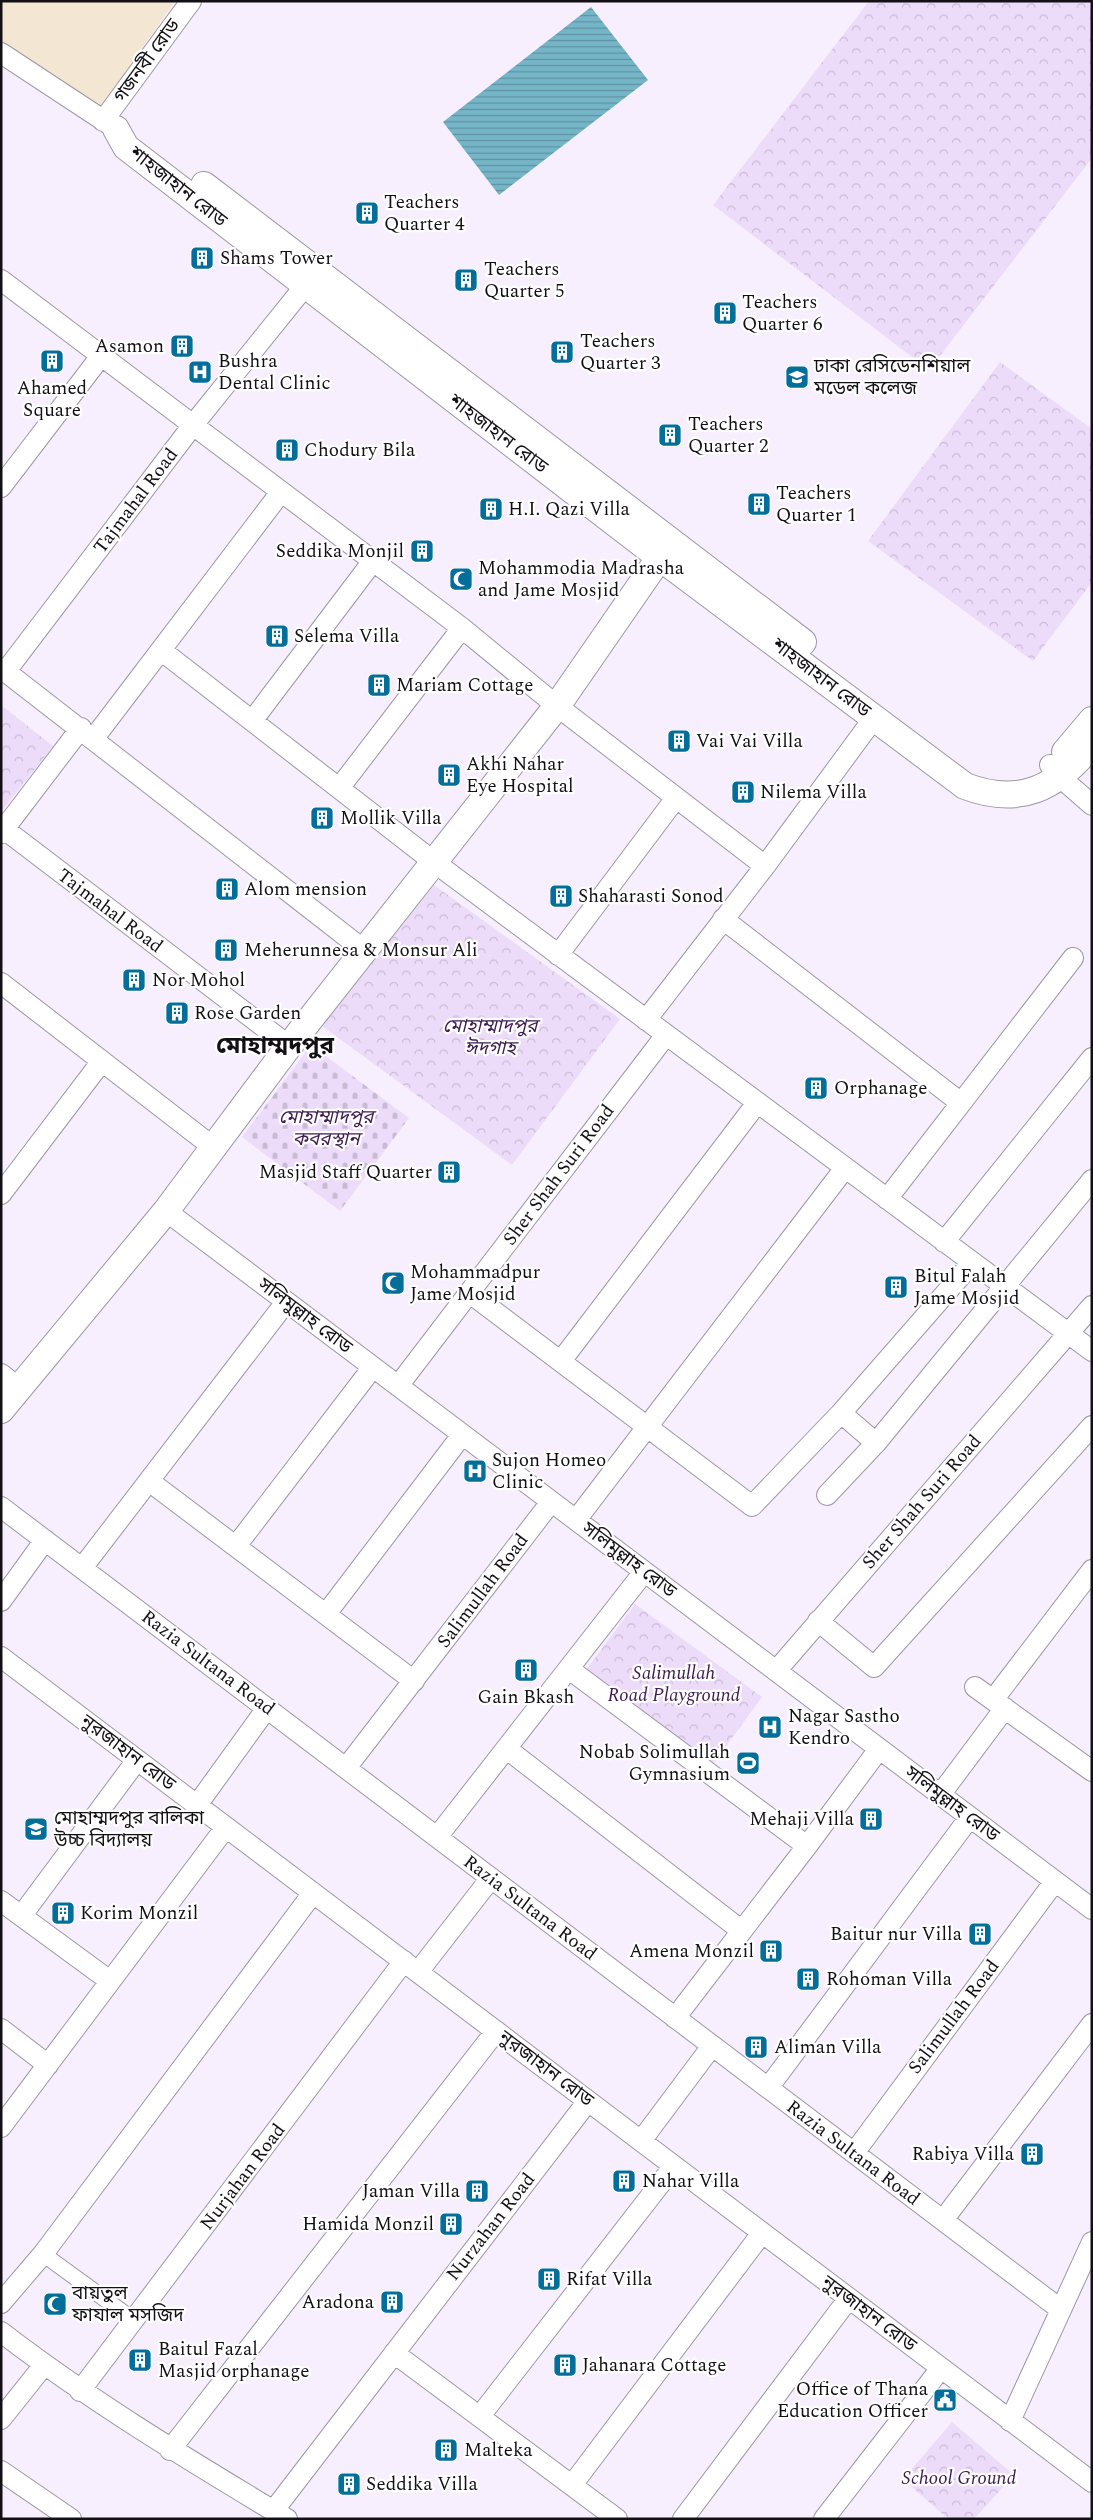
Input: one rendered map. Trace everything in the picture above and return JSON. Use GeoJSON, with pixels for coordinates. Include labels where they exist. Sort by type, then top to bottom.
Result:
{"type":"FeatureCollection","features":[{"type":"Feature","properties":{"kind":"street","name":"গজনবী রোড"},"geometry":{"type":"LineString","coordinates":[[110,125],[191,1]]}},
{"type":"Feature","properties":{"kind":"street"},"geometry":{"type":"LineString","coordinates":[[1,53],[110,125]]}},
{"type":"Feature","properties":{"kind":"street","name":"শাহজাহান রোড"},"geometry":{"type":"LineString","coordinates":[[110,125],[126,147],[305,286],[971,771],[984,778],[1015,779],[1055,771]]}},
{"type":"Feature","properties":{"kind":"street","name":"শাহজাহান রোড"},"geometry":{"type":"LineString","coordinates":[[110,125],[136,134],[665,549],[874,718],[948,775],[978,791],[995,795],[1016,796],[1055,771]]}},
{"type":"Feature","properties":{"kind":"street"},"geometry":{"type":"LineString","coordinates":[[2,283],[462,628],[557,706],[765,866]]}},
{"type":"Feature","properties":{"kind":"street","name":"Tajmahal Road"},"geometry":{"type":"LineString","coordinates":[[305,286],[193,425],[3,670],[87,733],[365,951]]}},
{"type":"Feature","properties":{"kind":"street"},"geometry":{"type":"LineString","coordinates":[[1,487],[101,356]]}},
{"type":"Feature","properties":{"kind":"street","name":"Tajmahal Road"},"geometry":{"type":"LineString","coordinates":[[282,492],[162,652],[87,733],[3,831],[288,1046]]}},
{"type":"Feature","properties":{"kind":"street"},"geometry":{"type":"LineString","coordinates":[[1,1410],[10,1381],[166,1212],[288,1046],[557,706],[665,549]]}},
{"type":"Feature","properties":{"kind":"street"},"geometry":{"type":"LineString","coordinates":[[252,721],[373,561]]}},
{"type":"Feature","properties":{"kind":"street"},"geometry":{"type":"LineString","coordinates":[[340,787],[462,628]]}},
{"type":"Feature","properties":{"kind":"street"},"geometry":{"type":"LineString","coordinates":[[162,652],[340,787],[434,862],[1092,1352]]}},
{"type":"Feature","properties":{"kind":"street"},"geometry":{"type":"LineString","coordinates":[[646,1020],[765,866],[874,718]]}},
{"type":"Feature","properties":{"kind":"street"},"geometry":{"type":"LineString","coordinates":[[1055,771],[1069,749],[1092,720]]}},
{"type":"Feature","properties":{"kind":"street"},"geometry":{"type":"LineString","coordinates":[[1055,771],[1079,760],[1092,744]]}},
{"type":"Feature","properties":{"kind":"street"},"geometry":{"type":"LineString","coordinates":[[1055,771],[1092,805]]}},
{"type":"Feature","properties":{"kind":"street"},"geometry":{"type":"LineString","coordinates":[[558,954],[676,798]]}},
{"type":"Feature","properties":{"kind":"street"},"geometry":{"type":"LineString","coordinates":[[722,920],[961,1103]]}},
{"type":"Feature","properties":{"kind":"street"},"geometry":{"type":"LineString","coordinates":[[887,1199],[1073,958]]}},
{"type":"Feature","properties":{"kind":"street"},"geometry":{"type":"LineString","coordinates":[[5,993],[102,1061],[213,1147]]}},
{"type":"Feature","properties":{"kind":"street","name":"Sher Shah Suri Road"},"geometry":{"type":"LineString","coordinates":[[398,1386],[666,1035]]}},
{"type":"Feature","properties":{"kind":"street"},"geometry":{"type":"LineString","coordinates":[[944,1242],[1092,1058]]}},
{"type":"Feature","properties":{"kind":"street"},"geometry":{"type":"LineString","coordinates":[[1,1194],[102,1061]]}},
{"type":"Feature","properties":{"kind":"street"},"geometry":{"type":"LineString","coordinates":[[561,1361],[757,1102]]}},
{"type":"Feature","properties":{"kind":"street"},"geometry":{"type":"LineString","coordinates":[[576,1520],[845,1168]]}},
{"type":"Feature","properties":{"kind":"street"},"geometry":{"type":"LineString","coordinates":[[828,1495],[876,1443],[1092,1180]]}},
{"type":"Feature","properties":{"kind":"street","name":"সলিমুল্লাহ রোড"},"geometry":{"type":"LineString","coordinates":[[166,1212],[1092,1909]]}},
{"type":"Feature","properties":{"kind":"street"},"geometry":{"type":"LineString","coordinates":[[470,1293],[752,1506],[841,1413],[972,1263]]}},
{"type":"Feature","properties":{"kind":"street"},"geometry":{"type":"LineString","coordinates":[[82,1568],[286,1302]]}},
{"type":"Feature","properties":{"kind":"street","name":"Sher Shah Suri Road"},"geometry":{"type":"LineString","coordinates":[[776,1671],[1092,1306]]}},
{"type":"Feature","properties":{"kind":"street"},"geometry":{"type":"LineString","coordinates":[[236,1546],[373,1367]]}},
{"type":"Feature","properties":{"kind":"street"},"geometry":{"type":"LineString","coordinates":[[841,1413],[876,1443]]}},
{"type":"Feature","properties":{"kind":"street"},"geometry":{"type":"LineString","coordinates":[[818,1621],[874,1667],[1092,1426]]}},
{"type":"Feature","properties":{"kind":"street"},"geometry":{"type":"LineString","coordinates":[[326,1614],[462,1435]]}},
{"type":"Feature","properties":{"kind":"street"},"geometry":{"type":"LineString","coordinates":[[149,1481],[414,1681]]}},
{"type":"Feature","properties":{"kind":"street","name":"Salimullah Road"},"geometry":{"type":"LineString","coordinates":[[346,1768],[551,1502]]}},
{"type":"Feature","properties":{"kind":"street","name":"Razia Sultana Road"},"geometry":{"type":"LineString","coordinates":[[1,1507],[1060,2309]]}},
{"type":"Feature","properties":{"kind":"street"},"geometry":{"type":"LineString","coordinates":[[1,1601],[45,1540]]}},
{"type":"Feature","properties":{"kind":"street"},"geometry":{"type":"LineString","coordinates":[[940,1794],[999,1704],[1092,1570]]}},
{"type":"Feature","properties":{"kind":"street"},"geometry":{"type":"LineString","coordinates":[[437,1837],[644,1572]]}},
{"type":"Feature","properties":{"kind":"street","name":"নুরজাহান রোড"},"geometry":{"type":"LineString","coordinates":[[1,1657],[1092,2482]]}},
{"type":"Feature","properties":{"kind":"street"},"geometry":{"type":"LineString","coordinates":[[569,1669],[807,1846]]}},
{"type":"Feature","properties":{"kind":"street"},"geometry":{"type":"LineString","coordinates":[[975,1687],[1089,1763]]}},
{"type":"Feature","properties":{"kind":"street"},"geometry":{"type":"LineString","coordinates":[[197,1805],[267,1708]]}},
{"type":"Feature","properties":{"kind":"street"},"geometry":{"type":"LineString","coordinates":[[507,1749],[742,1931]]}},
{"type":"Feature","properties":{"kind":"street"},"geometry":{"type":"LineString","coordinates":[[675,2018],[879,1749]]}},
{"type":"Feature","properties":{"kind":"street"},"geometry":{"type":"LineString","coordinates":[[22,1916],[137,1760]]}},
{"type":"Feature","properties":{"kind":"street"},"geometry":{"type":"LineString","coordinates":[[768,2088],[970,1817]]}},
{"type":"Feature","properties":{"kind":"street"},"geometry":{"type":"LineString","coordinates":[[1,2127],[226,1827]]}},
{"type":"Feature","properties":{"kind":"street","name":"Nurjahan Road"},"geometry":{"type":"LineString","coordinates":[[80,2391],[411,1967],[491,1878]]}},
{"type":"Feature","properties":{"kind":"street","name":"Salimullah Road"},"geometry":{"type":"LineString","coordinates":[[854,2153],[1055,1881]]}},
{"type":"Feature","properties":{"kind":"street"},"geometry":{"type":"LineString","coordinates":[[1,2302],[43,2254],[313,1893]]}},
{"type":"Feature","properties":{"kind":"street"},"geometry":{"type":"LineString","coordinates":[[1,1901],[110,1981]]}},
{"type":"Feature","properties":{"kind":"street"},"geometry":{"type":"LineString","coordinates":[[942,2220],[1092,2024]]}},
{"type":"Feature","properties":{"kind":"street"},"geometry":{"type":"LineString","coordinates":[[1,2029],[48,2065]]}},
{"type":"Feature","properties":{"kind":"street"},"geometry":{"type":"LineString","coordinates":[[170,2450],[496,2031]]}},
{"type":"Feature","properties":{"kind":"street"},"geometry":{"type":"LineString","coordinates":[[641,2140],[712,2046]]}},
{"type":"Feature","properties":{"kind":"street","name":"Nurzahan Road"},"geometry":{"type":"LineString","coordinates":[[280,2515],[394,2353],[588,2101]]}},
{"type":"Feature","properties":{"kind":"street"},"geometry":{"type":"LineString","coordinates":[[480,2416],[674,2166]]}},
{"type":"Feature","properties":{"kind":"street"},"geometry":{"type":"LineString","coordinates":[[572,2485],[762,2233]]}},
{"type":"Feature","properties":{"kind":"street"},"geometry":{"type":"LineString","coordinates":[[1010,2421],[1092,2242]]}},
{"type":"Feature","properties":{"kind":"street"},"geometry":{"type":"LineString","coordinates":[[43,2254],[135,2321]]}},
{"type":"Feature","properties":{"kind":"street"},"geometry":{"type":"LineString","coordinates":[[683,2519],[849,2298]]}},
{"type":"Feature","properties":{"kind":"street"},"geometry":{"type":"LineString","coordinates":[[1,2332],[80,2391],[170,2450],[280,2515]]}},
{"type":"Feature","properties":{"kind":"street"},"geometry":{"type":"LineString","coordinates":[[394,2353],[617,2519]]}},
{"type":"Feature","properties":{"kind":"street"},"geometry":{"type":"LineString","coordinates":[[1,2419],[44,2365]]}},
{"type":"Feature","properties":{"kind":"street"},"geometry":{"type":"LineString","coordinates":[[824,2519],[940,2368]]}},
{"type":"Feature","properties":{"kind":"street"},"geometry":{"type":"LineString","coordinates":[[1,2471],[72,2519]]}},
{"type":"Feature","properties":{"kind":"shaded area"},"geometry":{"type":"Polygon","coordinates":[[[1,1],[175,1],[101,107],[1,44],[1,1]]]}},
{"type":"Feature","properties":{"kind":"green space"},"geometry":{"type":"Polygon","coordinates":[[[869,1],[1092,1],[1092,158],[929,370],[713,205],[869,1]]]}},
{"type":"Feature","properties":{"kind":"green space"},"geometry":{"type":"Polygon","coordinates":[[[1000,362],[1092,429],[1092,582],[1033,661],[868,541],[1000,362]]]}},
{"type":"Feature","properties":{"kind":"green space"},"geometry":{"type":"Polygon","coordinates":[[[1,705],[53,746],[1,812],[1,705]]]}},
{"type":"Feature","properties":{"kind":"green space","name":"মোহাম্মাদপুর ঈদগাহ"},"geometry":{"type":"Polygon","coordinates":[[[434,885],[620,1019],[512,1165],[322,1026],[434,885]]]}},
{"type":"Feature","properties":{"kind":"green space","name":"মোহাম্মাদপুর কবরস্থান"},"geometry":{"type":"Polygon","coordinates":[[[311,1045],[409,1118],[340,1211],[242,1137],[311,1045]]]}},
{"type":"Feature","properties":{"kind":"green space","name":"Salimullah Road Playground"},"geometry":{"type":"Polygon","coordinates":[[[635,1604],[762,1697],[713,1764],[586,1670],[635,1604]]]}},
{"type":"Feature","properties":{"kind":"green space","name":"School Ground"},"geometry":{"type":"Polygon","coordinates":[[[952,2422],[1014,2475],[974,2519],[948,2519],[903,2479],[952,2422]]]}},
{"type":"Feature","properties":{"kind":"water"},"geometry":{"type":"Polygon","coordinates":[[[591,7],[648,80],[499,195],[443,122],[591,7]]]}},
{"type":"Feature","properties":{"kind":"place","name":"Teachers Quarter 4"},"geometry":{"type":"Point","coordinates":[367,213]}},
{"type":"Feature","properties":{"kind":"place","name":"Shams Tower"},"geometry":{"type":"Point","coordinates":[202,258]}},
{"type":"Feature","properties":{"kind":"place","name":"Teachers Quarter 5"},"geometry":{"type":"Point","coordinates":[466,280]}},
{"type":"Feature","properties":{"kind":"place","name":"Teachers Quarter 6"},"geometry":{"type":"Point","coordinates":[725,313]}},
{"type":"Feature","properties":{"kind":"place","name":"Asamon"},"geometry":{"type":"Point","coordinates":[182,346]}},
{"type":"Feature","properties":{"kind":"place","name":"Teachers Quarter 3"},"geometry":{"type":"Point","coordinates":[562,352]}},
{"type":"Feature","properties":{"kind":"place","name":"Ahamed Square"},"geometry":{"type":"Point","coordinates":[52,361]}},
{"type":"Feature","properties":{"kind":"place","name":"Bushra Dental Clinic"},"geometry":{"type":"Point","coordinates":[200,372]}},
{"type":"Feature","properties":{"kind":"place","name":"ঢাকা রেসিডেনশিয়াল মডেল কলেজ"},"geometry":{"type":"Point","coordinates":[797,377]}},
{"type":"Feature","properties":{"kind":"place","name":"Teachers Quarter 2"},"geometry":{"type":"Point","coordinates":[670,435]}},
{"type":"Feature","properties":{"kind":"place","name":"Chodury Bila"},"geometry":{"type":"Point","coordinates":[287,450]}},
{"type":"Feature","properties":{"kind":"place","name":"Teachers Quarter 1"},"geometry":{"type":"Point","coordinates":[759,504]}},
{"type":"Feature","properties":{"kind":"place","name":"H.I. Qazi Villa"},"geometry":{"type":"Point","coordinates":[491,509]}},
{"type":"Feature","properties":{"kind":"place","name":"Seddika Monjil"},"geometry":{"type":"Point","coordinates":[422,551]}},
{"type":"Feature","properties":{"kind":"place","name":"Mohammodia Madrasha and Jame Mosjid"},"geometry":{"type":"Point","coordinates":[461,579]}},
{"type":"Feature","properties":{"kind":"place","name":"Selema Villa"},"geometry":{"type":"Point","coordinates":[277,636]}},
{"type":"Feature","properties":{"kind":"place","name":"Mariam Cottage"},"geometry":{"type":"Point","coordinates":[379,685]}},
{"type":"Feature","properties":{"kind":"place","name":"Vai Vai Villa"},"geometry":{"type":"Point","coordinates":[679,741]}},
{"type":"Feature","properties":{"kind":"place","name":"Akhi Nahar Eye Hospital"},"geometry":{"type":"Point","coordinates":[449,775]}},
{"type":"Feature","properties":{"kind":"place","name":"Nilema Villa"},"geometry":{"type":"Point","coordinates":[743,792]}},
{"type":"Feature","properties":{"kind":"place","name":"Mollik Villa"},"geometry":{"type":"Point","coordinates":[322,818]}},
{"type":"Feature","properties":{"kind":"place","name":"Alom mension"},"geometry":{"type":"Point","coordinates":[227,889]}},
{"type":"Feature","properties":{"kind":"place","name":"Shaharasti Sonod"},"geometry":{"type":"Point","coordinates":[561,896]}},
{"type":"Feature","properties":{"kind":"place","name":"Meherunnesa & Monsur Ali"},"geometry":{"type":"Point","coordinates":[226,950]}},
{"type":"Feature","properties":{"kind":"place","name":"Nor Mohol"},"geometry":{"type":"Point","coordinates":[134,980]}},
{"type":"Feature","properties":{"kind":"place","name":"Rose Garden"},"geometry":{"type":"Point","coordinates":[177,1013]}},
{"type":"Feature","properties":{"kind":"place","name":"Orphanage"},"geometry":{"type":"Point","coordinates":[816,1088]}},
{"type":"Feature","properties":{"kind":"place","name":"Masjid Staff Quarter"},"geometry":{"type":"Point","coordinates":[449,1172]}},
{"type":"Feature","properties":{"kind":"place","name":"Mohammadpur Jame Mosjid"},"geometry":{"type":"Point","coordinates":[393,1283]}},
{"type":"Feature","properties":{"kind":"place","name":"Bitul Falah Jame Mosjid"},"geometry":{"type":"Point","coordinates":[896,1287]}},
{"type":"Feature","properties":{"kind":"place","name":"Sujon Homeo Clinic"},"geometry":{"type":"Point","coordinates":[475,1471]}},
{"type":"Feature","properties":{"kind":"place","name":"Gain Bkash"},"geometry":{"type":"Point","coordinates":[526,1670]}},
{"type":"Feature","properties":{"kind":"place","name":"Nagar Sastho Kendro"},"geometry":{"type":"Point","coordinates":[770,1727]}},
{"type":"Feature","properties":{"kind":"place","name":"Nobab Solimullah Gymnasium"},"geometry":{"type":"Point","coordinates":[748,1763]}},
{"type":"Feature","properties":{"kind":"place","name":"Mehaji Villa"},"geometry":{"type":"Point","coordinates":[871,1819]}},
{"type":"Feature","properties":{"kind":"place","name":"মোহাম্মদপুর বালিকা উচ্চ বিদ্যালয়"},"geometry":{"type":"Point","coordinates":[36,1829]}},
{"type":"Feature","properties":{"kind":"place","name":"Korim Monzil"},"geometry":{"type":"Point","coordinates":[63,1913]}},
{"type":"Feature","properties":{"kind":"place","name":"Baitur nur Villa"},"geometry":{"type":"Point","coordinates":[980,1934]}},
{"type":"Feature","properties":{"kind":"place","name":"Amena Monzil"},"geometry":{"type":"Point","coordinates":[771,1951]}},
{"type":"Feature","properties":{"kind":"place","name":"Rohoman Villa"},"geometry":{"type":"Point","coordinates":[808,1979]}},
{"type":"Feature","properties":{"kind":"place","name":"Aliman Villa"},"geometry":{"type":"Point","coordinates":[756,2047]}},
{"type":"Feature","properties":{"kind":"place","name":"Rabiya Villa"},"geometry":{"type":"Point","coordinates":[1032,2154]}},
{"type":"Feature","properties":{"kind":"place","name":"Nahar Villa"},"geometry":{"type":"Point","coordinates":[624,2181]}},
{"type":"Feature","properties":{"kind":"place","name":"Jaman Villa"},"geometry":{"type":"Point","coordinates":[477,2191]}},
{"type":"Feature","properties":{"kind":"place","name":"Hamida Monzil"},"geometry":{"type":"Point","coordinates":[451,2224]}},
{"type":"Feature","properties":{"kind":"place","name":"Rifat Villa"},"geometry":{"type":"Point","coordinates":[549,2279]}},
{"type":"Feature","properties":{"kind":"place","name":"Aradona"},"geometry":{"type":"Point","coordinates":[392,2302]}},
{"type":"Feature","properties":{"kind":"place","name":"বায়তুল ফাযাল মসজিদ"},"geometry":{"type":"Point","coordinates":[55,2304]}},
{"type":"Feature","properties":{"kind":"place","name":"Baitul Fazal Masjid orphanage"},"geometry":{"type":"Point","coordinates":[140,2360]}},
{"type":"Feature","properties":{"kind":"place","name":"Jahanara Cottage"},"geometry":{"type":"Point","coordinates":[565,2365]}},
{"type":"Feature","properties":{"kind":"place","name":"Office of Thana Education Officer"},"geometry":{"type":"Point","coordinates":[945,2400]}},
{"type":"Feature","properties":{"kind":"place","name":"Malteka"},"geometry":{"type":"Point","coordinates":[446,2450]}},
{"type":"Feature","properties":{"kind":"place","name":"Seddika Villa"},"geometry":{"type":"Point","coordinates":[349,2484]}},
{"type":"Feature","properties":{"kind":"district","name":"মোহাম্মদপুর"},"geometry":{"type":"Point","coordinates":[275,1046]}}]}
